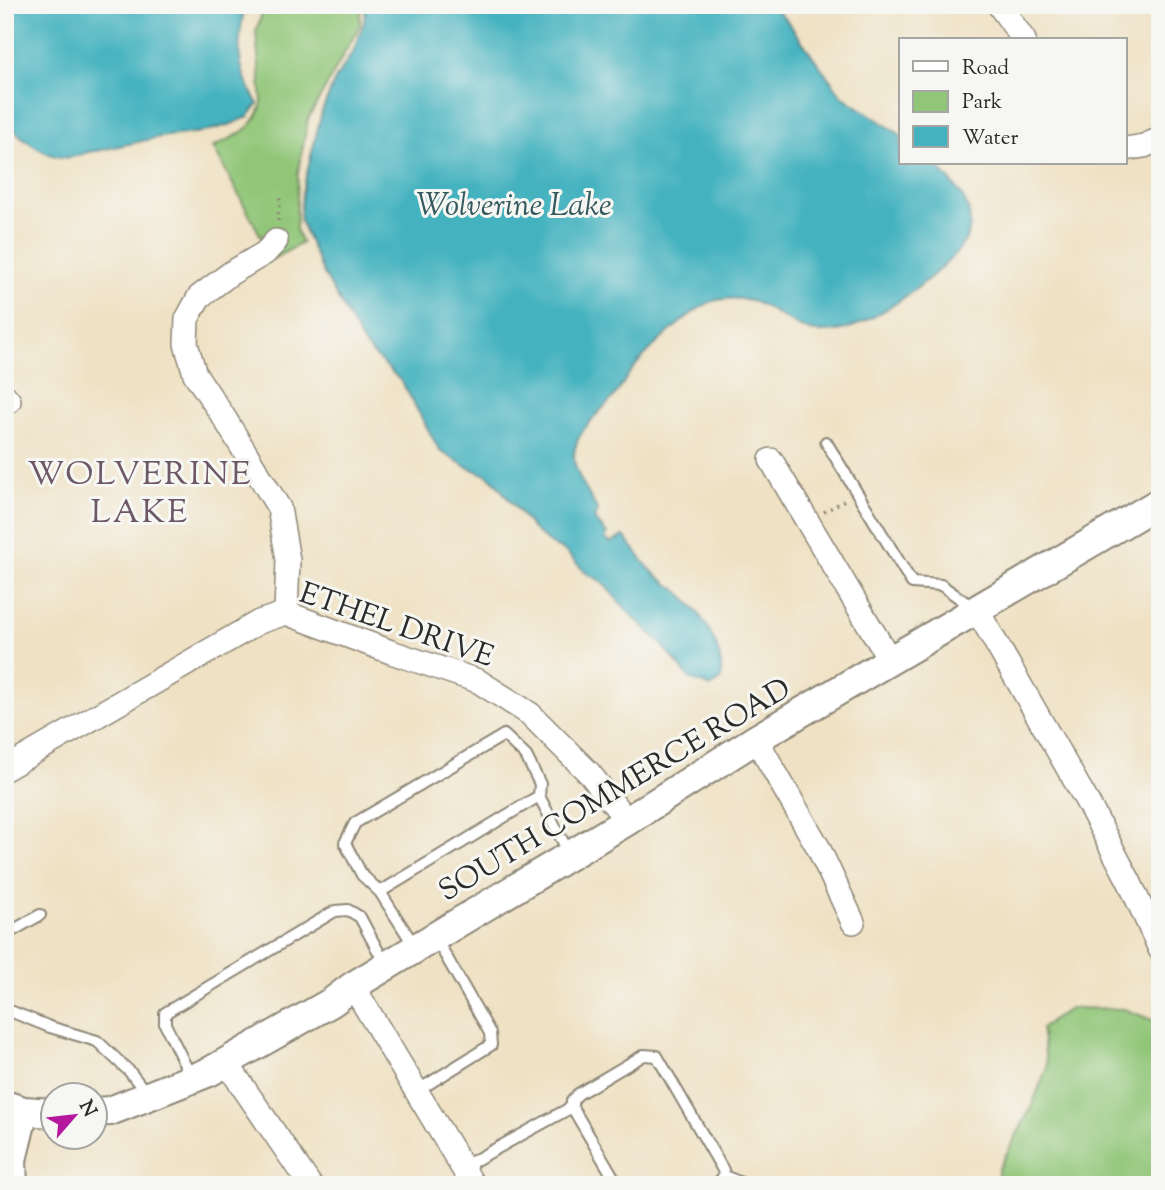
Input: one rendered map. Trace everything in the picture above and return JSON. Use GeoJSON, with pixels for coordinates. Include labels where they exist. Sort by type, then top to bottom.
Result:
{"type":"FeatureCollection","features":[{"type":"Feature","properties":{"kind":"street"},"geometry":{"type":"LineString","coordinates":[[999,5],[1023,38]]}},
{"type":"Feature","properties":{"kind":"street"},"geometry":{"type":"LineString","coordinates":[[1126,149],[1144,146],[1160,139]]}},
{"type":"Feature","properties":{"kind":"street"},"geometry":{"type":"LineString","coordinates":[[276,241],[265,253],[231,273],[199,297],[187,319],[186,344],[195,374],[279,508],[288,560],[286,612]]}},
{"type":"Feature","properties":{"kind":"street"},"geometry":{"type":"LineString","coordinates":[[771,460],[891,662]]}},
{"type":"Feature","properties":{"kind":"street","name":"SOUTH COMMERCE ROAD"},"geometry":{"type":"LineString","coordinates":[[108,1111],[192,1079],[332,1002],[354,986],[628,821],[756,739],[1160,502]]}},
{"type":"Feature","properties":{"kind":"street"},"geometry":{"type":"LineString","coordinates":[[977,610],[1088,803],[1129,881],[1160,949]]}},
{"type":"Feature","properties":{"kind":"street","name":"ETHEL DRIVE"},"geometry":{"type":"LineString","coordinates":[[5,769],[176,668],[259,622],[286,612],[391,652],[478,681],[530,714],[590,774],[628,821]]}},
{"type":"Feature","properties":{"kind":"street"},"geometry":{"type":"LineString","coordinates":[[756,739],[812,836],[853,922]]}},
{"type":"Feature","properties":{"kind":"street"},"geometry":{"type":"LineString","coordinates":[[354,986],[468,1176]]}},
{"type":"Feature","properties":{"kind":"street"},"geometry":{"type":"LineString","coordinates":[[226,1062],[310,1185]]}},
{"type":"Feature","properties":{"kind":"street"},"geometry":{"type":"LineString","coordinates":[[10,1168],[14,1108],[38,1111]]}},
{"type":"Feature","properties":{"kind":"lane"},"geometry":{"type":"LineString","coordinates":[[826,442],[912,583],[941,585],[977,610]]}},
{"type":"Feature","properties":{"kind":"lane"},"geometry":{"type":"LineString","coordinates":[[417,1091],[491,1045],[490,1033],[426,943],[362,874],[345,843],[355,823],[504,735],[526,756],[540,784],[539,796],[570,856]]}},
{"type":"Feature","properties":{"kind":"lane"},"geometry":{"type":"LineString","coordinates":[[380,892],[539,796]]}},
{"type":"Feature","properties":{"kind":"lane"},"geometry":{"type":"LineString","coordinates":[[192,1079],[169,1034],[165,1013],[335,911],[348,910],[360,918],[387,966]]}},
{"type":"Feature","properties":{"kind":"lane"},"geometry":{"type":"LineString","coordinates":[[5,935],[40,915]]}},
{"type":"Feature","properties":{"kind":"lane"},"geometry":{"type":"LineString","coordinates":[[5,1009],[50,1027],[97,1041],[130,1072],[149,1096]]}},
{"type":"Feature","properties":{"kind":"lane"},"geometry":{"type":"LineString","coordinates":[[618,1185],[572,1107],[572,1101],[578,1094],[643,1055],[657,1056],[724,1176]]}},
{"type":"Feature","properties":{"kind":"lane"},"geometry":{"type":"LineString","coordinates":[[468,1176],[572,1107]]}},
{"type":"Feature","properties":{"kind":"lane"},"geometry":{"type":"LineString","coordinates":[[716,1185],[724,1176]]}},
{"type":"Feature","properties":{"kind":"lane"},"geometry":{"type":"LineString","coordinates":[[724,1176],[746,1185]]}},
{"type":"Feature","properties":{"kind":"path"},"geometry":{"type":"LineString","coordinates":[[276,241],[280,196]]}},
{"type":"Feature","properties":{"kind":"path"},"geometry":{"type":"LineString","coordinates":[[807,522],[857,493]]}},
{"type":"Feature","properties":{"kind":"green space"},"geometry":{"type":"Polygon","coordinates":[[[265,5],[361,5],[360,25],[308,119],[298,173],[296,230],[302,243],[273,259],[213,147],[244,131],[260,111],[262,102],[256,31],[265,5]]]}},
{"type":"Feature","properties":{"kind":"green space"},"geometry":{"type":"Polygon","coordinates":[[[1071,1008],[1124,1009],[1160,1023],[1160,1185],[998,1185],[998,1170],[1032,1106],[1047,1067],[1041,1028],[1071,1008]]]}},
{"type":"Feature","properties":{"kind":"water"},"geometry":{"type":"Polygon","coordinates":[[[5,5],[245,5],[240,33],[240,56],[245,79],[258,104],[248,117],[203,132],[160,137],[71,157],[44,152],[5,121],[5,5]]]}},
{"type":"Feature","properties":{"kind":"water","name":"Wolverine Lake"},"geometry":{"type":"Polygon","coordinates":[[[366,5],[772,5],[787,21],[842,96],[899,134],[899,164],[935,164],[965,201],[970,220],[969,231],[963,244],[934,274],[874,317],[842,330],[818,332],[809,331],[764,306],[744,299],[731,298],[708,303],[685,319],[648,352],[577,441],[575,465],[598,511],[594,519],[607,534],[605,538],[610,543],[624,536],[647,566],[689,602],[711,633],[720,657],[721,680],[711,687],[690,679],[660,642],[601,581],[586,573],[566,552],[549,543],[533,529],[487,475],[440,451],[402,382],[364,345],[323,272],[300,220],[302,193],[322,111],[335,80],[354,50],[364,22],[366,5]]]}},
{"type":"Feature","properties":{"kind":"district","name":"WOLVERINE LAKE"},"geometry":{"type":"Point","coordinates":[140,491]}}]}
